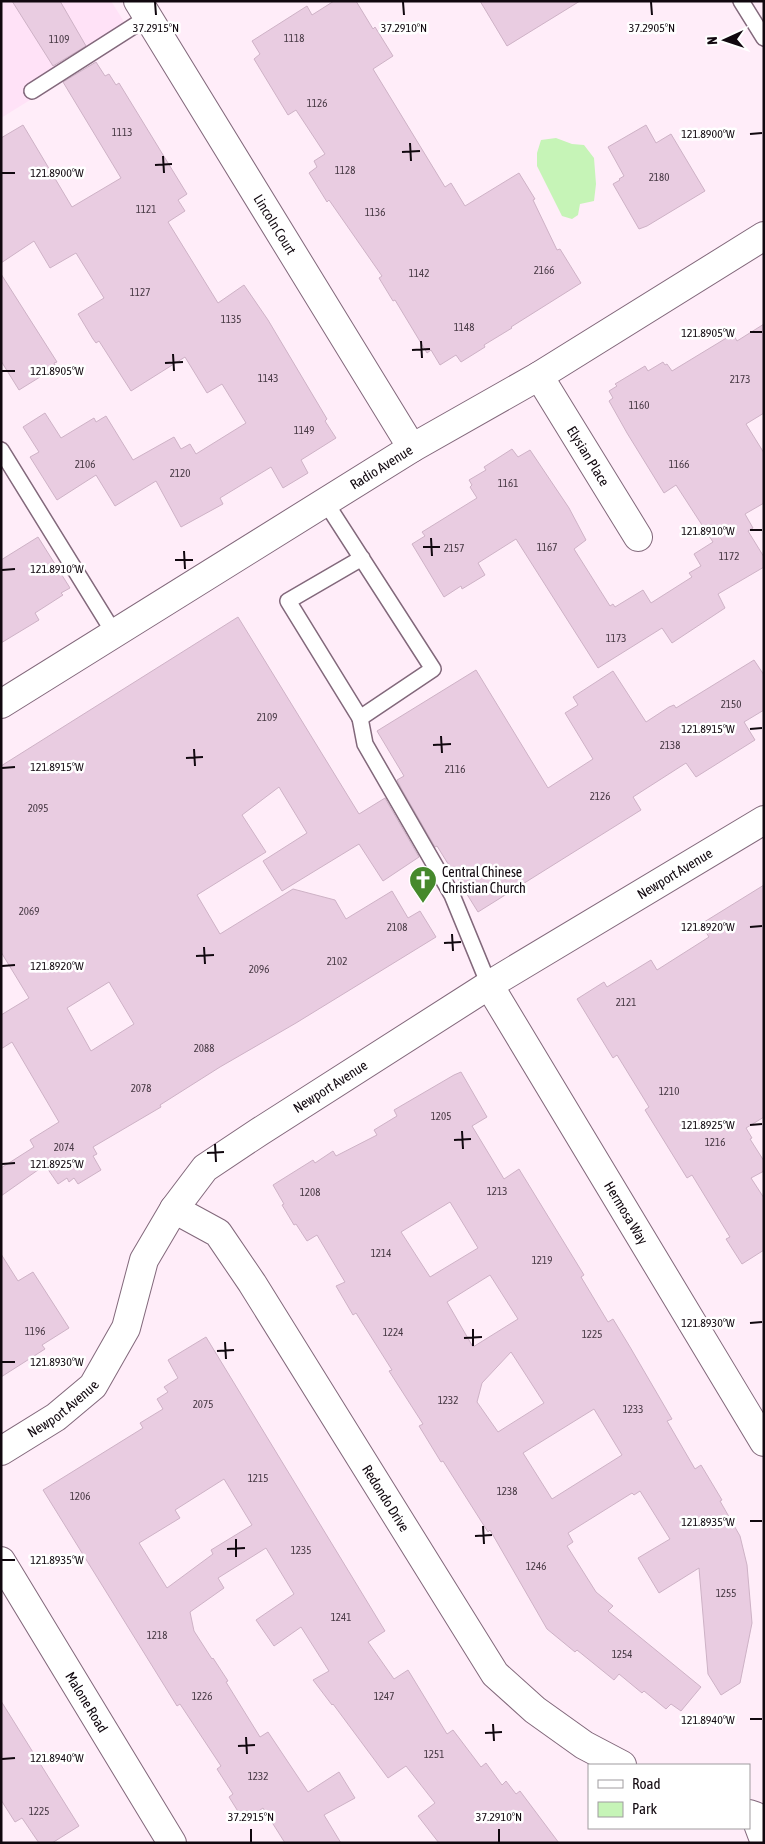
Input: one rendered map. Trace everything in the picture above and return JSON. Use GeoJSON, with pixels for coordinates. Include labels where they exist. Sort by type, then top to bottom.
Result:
{"type":"FeatureCollection","features":[{"type":"Feature","properties":{"kind":"street","name":"Lincoln Court"},"geometry":{"type":"LineString","coordinates":[[143,9],[412,448]]}},
{"type":"Feature","properties":{"kind":"street","name":"Radio Avenue"},"geometry":{"type":"LineString","coordinates":[[1,704],[412,448],[539,376],[764,236]]}},
{"type":"Feature","properties":{"kind":"street","name":"Elysian Place"},"geometry":{"type":"LineString","coordinates":[[539,376],[638,537]]}},
{"type":"Feature","properties":{"kind":"street","name":"Newport Avenue"},"geometry":{"type":"LineString","coordinates":[[1,1451],[56,1417],[92,1386],[126,1328],[144,1260],[174,1208],[205,1168],[489,985],[764,820]]}},
{"type":"Feature","properties":{"kind":"street","name":"Hermosa Way"},"geometry":{"type":"LineString","coordinates":[[489,985],[764,1442]]}},
{"type":"Feature","properties":{"kind":"street","name":"Redondo Drive"},"geometry":{"type":"LineString","coordinates":[[174,1208],[218,1233],[252,1282],[495,1674],[535,1710],[584,1745],[620,1764]]}},
{"type":"Feature","properties":{"kind":"street","name":"Malone Road"},"geometry":{"type":"LineString","coordinates":[[1,1561],[172,1843]]}},
{"type":"Feature","properties":{"kind":"lane"},"geometry":{"type":"LineString","coordinates":[[740,1],[764,38]]}},
{"type":"Feature","properties":{"kind":"lane"},"geometry":{"type":"LineString","coordinates":[[32,91],[143,9]]}},
{"type":"Feature","properties":{"kind":"lane"},"geometry":{"type":"LineString","coordinates":[[1,450],[114,634]]}},
{"type":"Feature","properties":{"kind":"lane"},"geometry":{"type":"LineString","coordinates":[[326,503],[433,669],[360,718]]}},
{"type":"Feature","properties":{"kind":"lane"},"geometry":{"type":"LineString","coordinates":[[362,558],[288,601],[360,718],[366,744],[452,895],[489,985]]}},
{"type":"Feature","properties":{"kind":"shaded area"},"geometry":{"type":"Polygon","coordinates":[[[1,1],[111,1],[133,36],[1,118],[1,1]]]}},
{"type":"Feature","properties":{"kind":"green space"},"geometry":{"type":"Polygon","coordinates":[[[556,138],[572,144],[584,145],[594,158],[596,184],[594,201],[580,204],[578,215],[572,219],[562,216],[537,166],[537,153],[541,140],[556,138]]]}},
{"type":"Feature","properties":{"kind":"building"},"geometry":{"type":"Polygon","coordinates":[[[12,1],[60,1],[86,46],[53,66],[12,1]]]}},
{"type":"Feature","properties":{"kind":"building"},"geometry":{"type":"Polygon","coordinates":[[[334,1],[356,1],[373,29],[375,27],[393,56],[373,69],[445,187],[451,183],[465,206],[519,173],[535,199],[533,200],[557,250],[560,249],[581,283],[511,327],[461,362],[456,355],[440,365],[431,350],[427,353],[395,300],[393,301],[379,278],[382,276],[329,200],[327,202],[309,173],[317,167],[314,161],[325,154],[296,110],[288,115],[254,59],[260,54],[252,41],[307,6],[312,15],[334,1]]]}},
{"type":"Feature","properties":{"kind":"building"},"geometry":{"type":"Polygon","coordinates":[[[480,1],[580,1],[507,46],[480,1]]]}},
{"type":"Feature","properties":{"kind":"building"},"geometry":{"type":"Polygon","coordinates":[[[96,62],[105,76],[109,74],[116,85],[119,83],[187,194],[178,200],[185,211],[168,222],[218,303],[244,285],[268,320],[327,419],[325,421],[336,438],[301,460],[308,473],[283,488],[271,467],[220,498],[223,504],[181,527],[156,481],[115,506],[96,475],[57,500],[30,457],[39,452],[23,427],[45,413],[61,438],[94,418],[96,422],[106,416],[133,460],[174,437],[181,449],[190,444],[196,454],[246,423],[222,384],[207,393],[185,357],[131,391],[99,341],[96,343],[78,314],[104,298],[76,253],[50,268],[34,241],[1,263],[1,138],[23,125],[72,207],[121,178],[63,82],[96,62]]]}},
{"type":"Feature","properties":{"kind":"building"},"geometry":{"type":"Polygon","coordinates":[[[646,125],[656,143],[671,134],[705,191],[639,229],[613,184],[624,176],[608,147],[646,125]]]}},
{"type":"Feature","properties":{"kind":"building"},"geometry":{"type":"Polygon","coordinates":[[[1,274],[57,362],[40,377],[19,390],[1,361],[1,274]]]}},
{"type":"Feature","properties":{"kind":"building"},"geometry":{"type":"Polygon","coordinates":[[[764,324],[764,413],[746,424],[764,453],[764,503],[745,514],[753,528],[748,531],[764,557],[764,567],[718,594],[725,608],[672,643],[662,628],[598,668],[516,539],[478,563],[485,575],[462,589],[461,586],[444,597],[412,544],[425,536],[422,532],[477,498],[470,487],[472,485],[469,480],[486,470],[484,467],[512,449],[518,457],[530,450],[569,508],[586,540],[574,549],[610,606],[613,604],[615,607],[643,590],[651,603],[692,577],[689,573],[701,566],[694,554],[713,542],[676,485],[664,493],[609,401],[613,398],[609,391],[617,386],[615,384],[645,366],[648,371],[663,362],[672,371],[733,334],[737,341],[764,324]]]}},
{"type":"Feature","properties":{"kind":"building"},"geometry":{"type":"Polygon","coordinates":[[[38,537],[70,588],[61,593],[63,595],[35,613],[39,620],[1,643],[1,560],[38,537]]]}},
{"type":"Feature","properties":{"kind":"building"},"geometry":{"type":"Polygon","coordinates":[[[238,617],[359,814],[385,798],[419,857],[383,881],[359,844],[282,891],[263,861],[307,833],[279,787],[242,815],[266,852],[197,895],[220,934],[293,889],[335,900],[346,919],[392,891],[408,918],[420,911],[436,937],[220,1067],[160,1105],[161,1107],[93,1147],[97,1154],[93,1156],[101,1170],[78,1184],[74,1178],[69,1182],[67,1178],[58,1184],[45,1165],[1,1196],[1,1168],[34,1147],[30,1140],[59,1122],[12,1042],[1,1049],[1,1015],[29,998],[1,952],[1,766],[238,617]],[[109,982],[67,1008],[91,1051],[134,1024],[109,982]]]}},
{"type":"Feature","properties":{"kind":"building"},"geometry":{"type":"Polygon","coordinates":[[[754,660],[764,675],[764,710],[744,722],[755,740],[696,777],[686,763],[633,797],[641,810],[478,912],[437,846],[435,847],[401,788],[397,780],[404,776],[377,731],[476,670],[548,788],[593,759],[565,713],[578,705],[573,697],[613,671],[646,722],[669,707],[674,705],[676,708],[754,660]]]}},
{"type":"Feature","properties":{"kind":"building"},"geometry":{"type":"Polygon","coordinates":[[[764,885],[764,1117],[746,1128],[752,1138],[750,1139],[764,1161],[764,1171],[751,1178],[764,1198],[764,1250],[742,1264],[726,1239],[730,1237],[692,1175],[687,1178],[645,1110],[649,1107],[617,1055],[613,1058],[577,999],[604,982],[607,987],[651,960],[657,970],[709,937],[701,924],[764,885]]]}},
{"type":"Feature","properties":{"kind":"building"},"geometry":{"type":"Polygon","coordinates":[[[461,1072],[487,1117],[472,1126],[504,1179],[519,1169],[584,1275],[581,1277],[608,1322],[613,1319],[630,1347],[672,1419],[667,1421],[695,1469],[701,1465],[722,1500],[720,1501],[740,1536],[747,1565],[752,1623],[740,1683],[721,1695],[708,1674],[699,1568],[659,1593],[638,1558],[670,1539],[640,1491],[634,1495],[632,1493],[568,1533],[573,1542],[567,1546],[596,1592],[613,1606],[608,1611],[701,1687],[681,1711],[671,1704],[666,1709],[644,1691],[642,1693],[619,1674],[614,1680],[547,1629],[490,1530],[488,1532],[419,1426],[423,1424],[389,1371],[392,1370],[356,1313],[353,1315],[336,1286],[345,1282],[317,1235],[307,1241],[296,1224],[294,1225],[273,1185],[313,1160],[315,1163],[333,1151],[336,1156],[377,1135],[374,1130],[397,1116],[394,1110],[461,1072]],[[450,1202],[401,1232],[430,1277],[478,1248],[450,1202]],[[490,1275],[447,1302],[473,1347],[518,1319],[490,1275]],[[511,1352],[482,1383],[477,1402],[498,1432],[544,1403],[511,1352]],[[594,1409],[523,1453],[552,1499],[622,1455],[594,1409]]]}},
{"type":"Feature","properties":{"kind":"building"},"geometry":{"type":"Polygon","coordinates":[[[1,1254],[18,1281],[33,1272],[69,1328],[42,1345],[45,1349],[1,1377],[1,1254]]]}},
{"type":"Feature","properties":{"kind":"building"},"geometry":{"type":"Polygon","coordinates":[[[206,1337],[385,1631],[368,1642],[394,1679],[408,1670],[447,1734],[453,1730],[481,1767],[486,1763],[502,1785],[506,1781],[516,1794],[520,1791],[559,1843],[439,1843],[418,1816],[435,1803],[406,1766],[388,1778],[313,1680],[329,1671],[301,1627],[274,1646],[256,1620],[294,1594],[266,1548],[218,1578],[224,1588],[190,1612],[194,1631],[228,1681],[226,1682],[260,1737],[268,1732],[308,1792],[339,1772],[355,1798],[324,1815],[341,1843],[285,1843],[263,1808],[244,1821],[229,1797],[233,1794],[217,1769],[221,1766],[180,1704],[177,1706],[43,1490],[143,1428],[140,1423],[163,1409],[157,1399],[168,1392],[164,1387],[178,1378],[168,1360],[206,1337]],[[224,1479],[175,1510],[180,1518],[139,1543],[167,1588],[213,1554],[211,1550],[252,1525],[224,1479]]]}},
{"type":"Feature","properties":{"kind":"building"},"geometry":{"type":"Polygon","coordinates":[[[1,1701],[79,1826],[52,1843],[39,1843],[22,1818],[15,1822],[1,1800],[1,1701]]]}},
{"type":"Feature","properties":{"kind":"place","name":"Central Chinese Christian Church"},"geometry":{"type":"Point","coordinates":[423,904]}}]}
